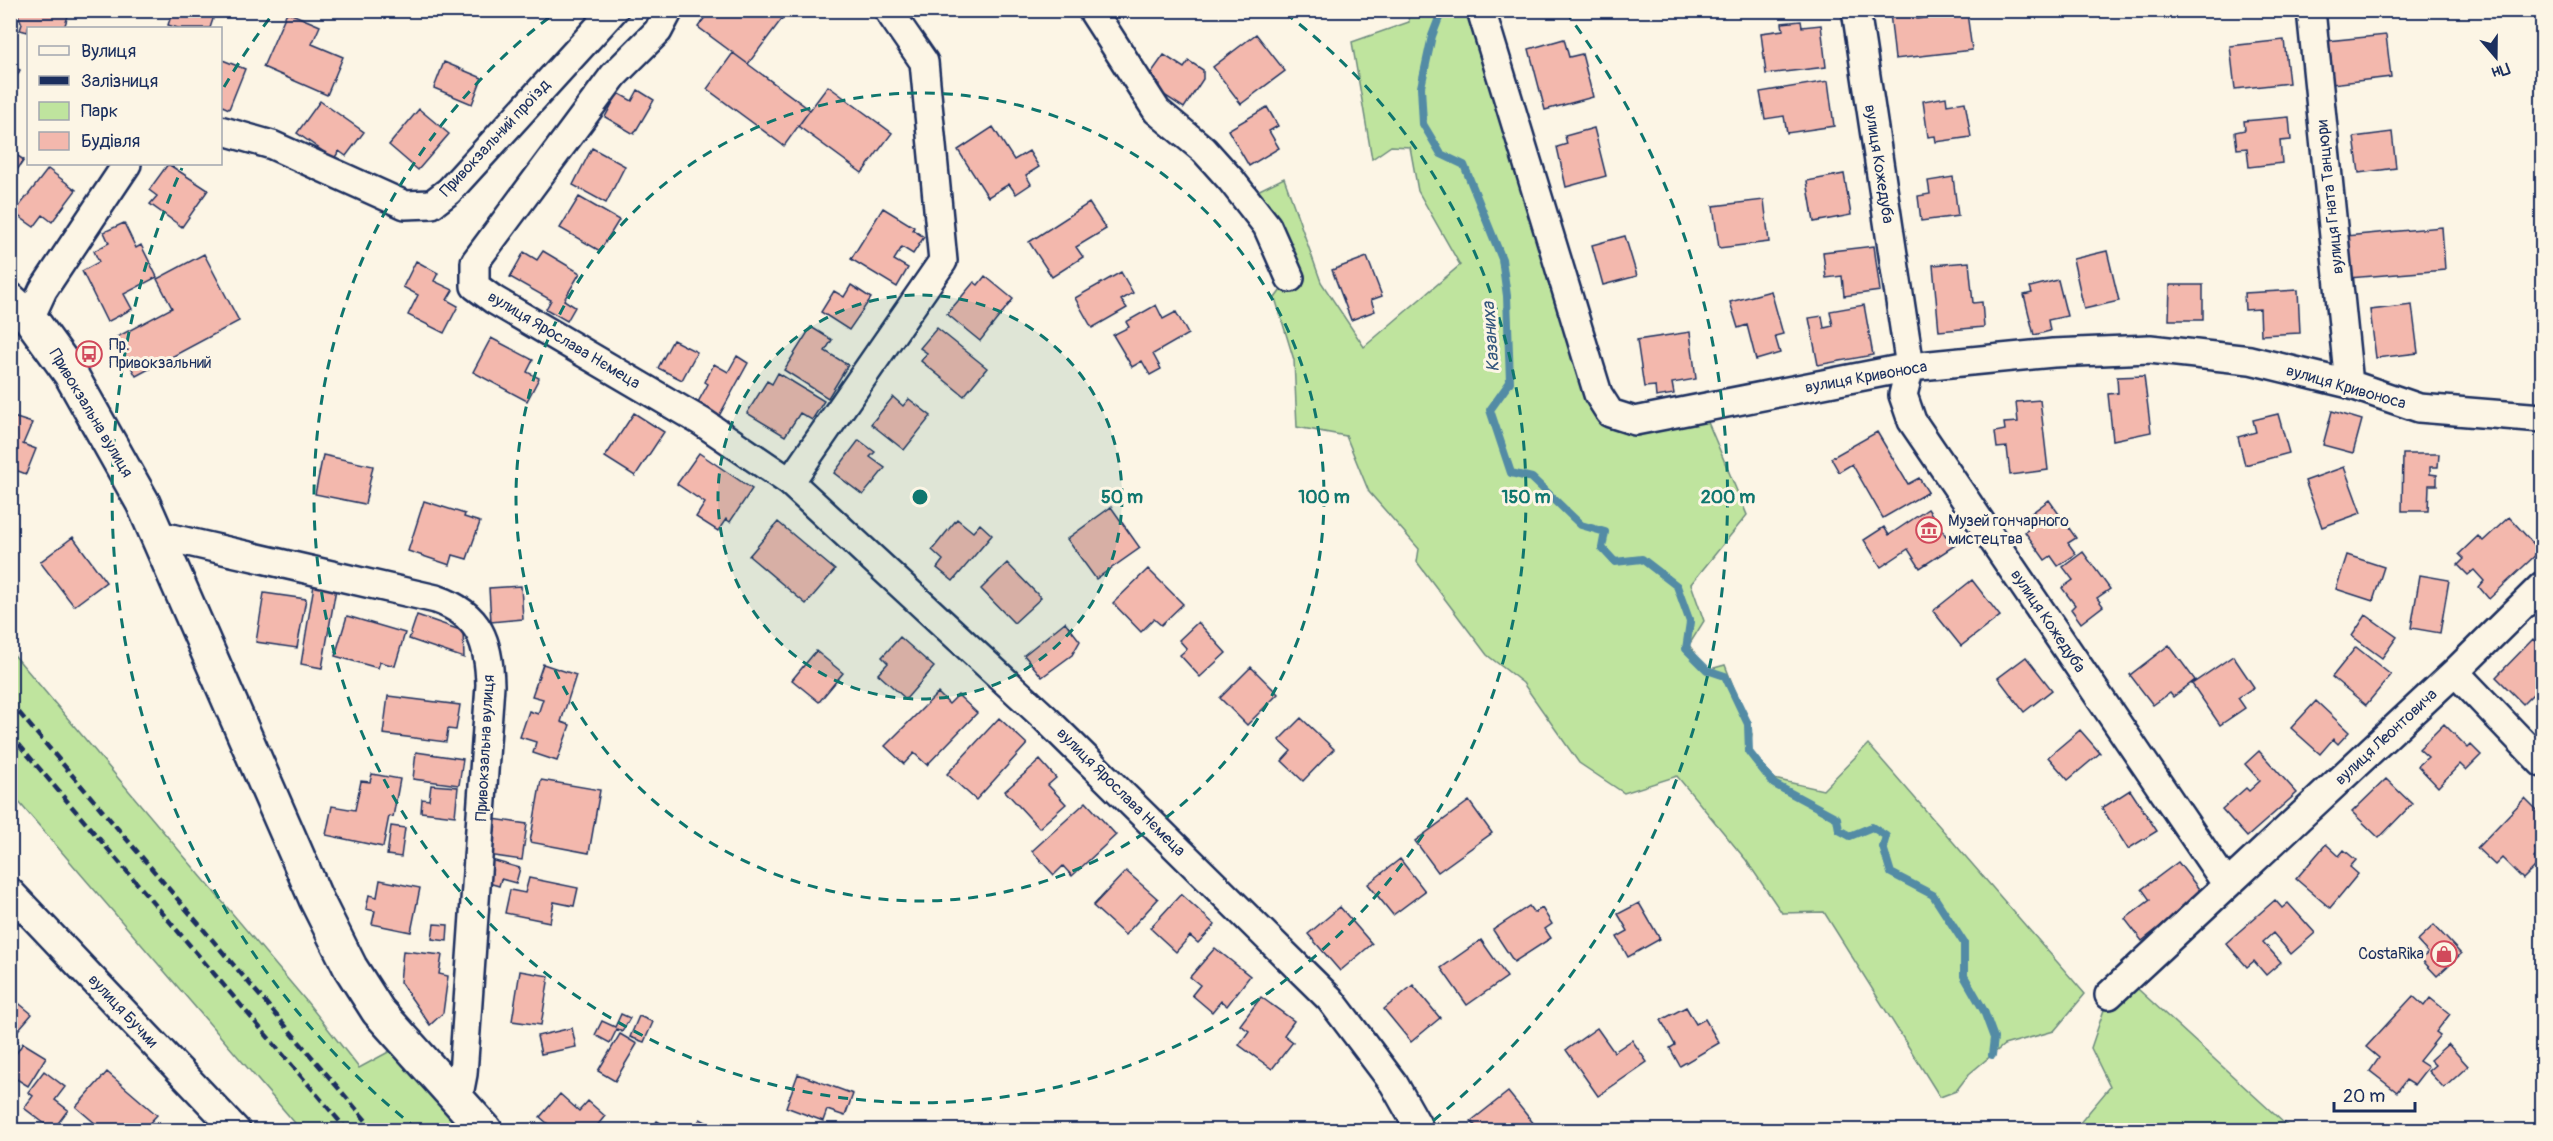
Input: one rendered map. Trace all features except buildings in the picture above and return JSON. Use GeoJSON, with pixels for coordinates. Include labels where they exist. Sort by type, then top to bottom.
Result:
{"type":"FeatureCollection","features":[{"type":"Feature","properties":{"kind":"street","name":"Привокзальний проїзд"},"geometry":{"type":"LineString","coordinates":[[222,131],[272,145],[405,205],[432,204],[449,191],[614,10]]}},
{"type":"Feature","properties":{"kind":"street","name":"вулиця Ярослава Нємеца"},"geometry":{"type":"LineString","coordinates":[[669,10],[658,32],[614,75],[476,262],[475,286],[494,300],[702,422],[790,482],[1046,719],[1330,999],[1394,1084],[1420,1131]]}},
{"type":"Feature","properties":{"kind":"street"},"geometry":{"type":"LineString","coordinates":[[790,482],[943,261],[924,62],[888,10]]}},
{"type":"Feature","properties":{"kind":"street"},"geometry":{"type":"LineString","coordinates":[[1092,10],[1157,111],[1204,150],[1267,226],[1290,278]]}},
{"type":"Feature","properties":{"kind":"street","name":"вулиця Кривоноса"},"geometry":{"type":"LineString","coordinates":[[1481,10],[1598,394],[1610,413],[1635,421],[1910,367],[2053,353],[2150,349],[2250,360],[2349,384],[2420,408],[2542,418]]}},
{"type":"Feature","properties":{"kind":"street","name":"вулиця Кожедуба"},"geometry":{"type":"LineString","coordinates":[[1856,10],[1910,367],[1903,395],[1912,421],[2227,885]]}},
{"type":"Feature","properties":{"kind":"street","name":"вулиця Гната Танцюри"},"geometry":{"type":"LineString","coordinates":[[2311,10],[2349,384]]}},
{"type":"Feature","properties":{"kind":"street"},"geometry":{"type":"LineString","coordinates":[[20,309],[42,290],[126,165]]}},
{"type":"Feature","properties":{"kind":"street","name":"Привокзальна вулиця"},"geometry":{"type":"LineString","coordinates":[[20,309],[81,392],[120,457],[158,535],[316,899],[363,991],[378,1011],[485,1131]]}},
{"type":"Feature","properties":{"kind":"street","name":"Привокзальна вулиця"},"geometry":{"type":"LineString","coordinates":[[158,535],[436,599],[452,604],[465,612],[476,624],[487,653],[490,685],[463,1074],[458,1100]]}},
{"type":"Feature","properties":{"kind":"street","name":"вулиця Леонтовича"},"geometry":{"type":"LineString","coordinates":[[2227,885],[2455,672],[2542,586]]}},
{"type":"Feature","properties":{"kind":"street"},"geometry":{"type":"LineString","coordinates":[[2455,672],[2542,763]]}},
{"type":"Feature","properties":{"kind":"street"},"geometry":{"type":"LineString","coordinates":[[2109,995],[2227,885]]}},
{"type":"Feature","properties":{"kind":"street","name":"вулиця Бучми"},"geometry":{"type":"LineString","coordinates":[[10,891],[236,1131]]}},
{"type":"Feature","properties":{"kind":"green space"},"geometry":{"type":"Polygon","coordinates":[[[1407,11],[1481,11],[1610,413],[1702,408],[1747,515],[1691,584],[1704,621],[1689,645],[1707,670],[1725,665],[1752,734],[1749,752],[1774,779],[1823,790],[1868,744],[2085,994],[2054,1031],[2004,1045],[1969,1074],[1956,1091],[1940,1097],[1824,912],[1782,913],[1746,860],[1677,776],[1624,793],[1579,763],[1523,683],[1487,655],[1417,562],[1419,549],[1369,492],[1346,436],[1297,427],[1294,360],[1275,298],[1290,278],[1245,197],[1284,178],[1321,282],[1364,347],[1460,265],[1418,191],[1410,147],[1391,146],[1372,159],[1352,42],[1409,22],[1407,11]]]}},
{"type":"Feature","properties":{"kind":"green space"},"geometry":{"type":"Polygon","coordinates":[[[10,650],[307,1002],[359,1068],[405,1043],[485,1130],[301,1130],[11,793],[10,650]]]}},
{"type":"Feature","properties":{"kind":"green space"},"geometry":{"type":"Polygon","coordinates":[[[2127,979],[2292,1130],[2074,1130],[2110,1087],[2091,1048],[2109,995],[2127,979]]]}},
{"type":"Feature","properties":{"kind":"waterway","name":"Казаниха"},"geometry":{"type":"LineString","coordinates":[[1442,10],[1432,36],[1421,87],[1423,124],[1441,154],[1464,165],[1502,259],[1507,296],[1510,382],[1490,410],[1511,473],[1532,478],[1581,525],[1605,532],[1602,548],[1615,562],[1642,559],[1677,586],[1690,622],[1686,649],[1707,670],[1725,676],[1748,724],[1749,752],[1774,784],[1837,818],[1839,830],[1850,836],[1872,827],[1886,836],[1883,847],[1891,873],[1933,895],[1964,943],[1964,976],[1984,1011],[1994,1038],[1992,1055]]}},
{"type":"Feature","properties":{"kind":"railway"},"geometry":{"type":"LineString","coordinates":[[10,702],[374,1130]]}},
{"type":"Feature","properties":{"kind":"railway"},"geometry":{"type":"LineString","coordinates":[[10,734],[347,1130]]}},
{"type":"Feature","properties":{"kind":"place","name":"Пр. Привокзальний"},"geometry":{"type":"Point","coordinates":[89,354]}},
{"type":"Feature","properties":{"kind":"place","name":"Музей гончарного мистецтва"},"geometry":{"type":"Point","coordinates":[1929,530]}},
{"type":"Feature","properties":{"kind":"place","name":"CostaRika"},"geometry":{"type":"Point","coordinates":[2444,954]}}]}
